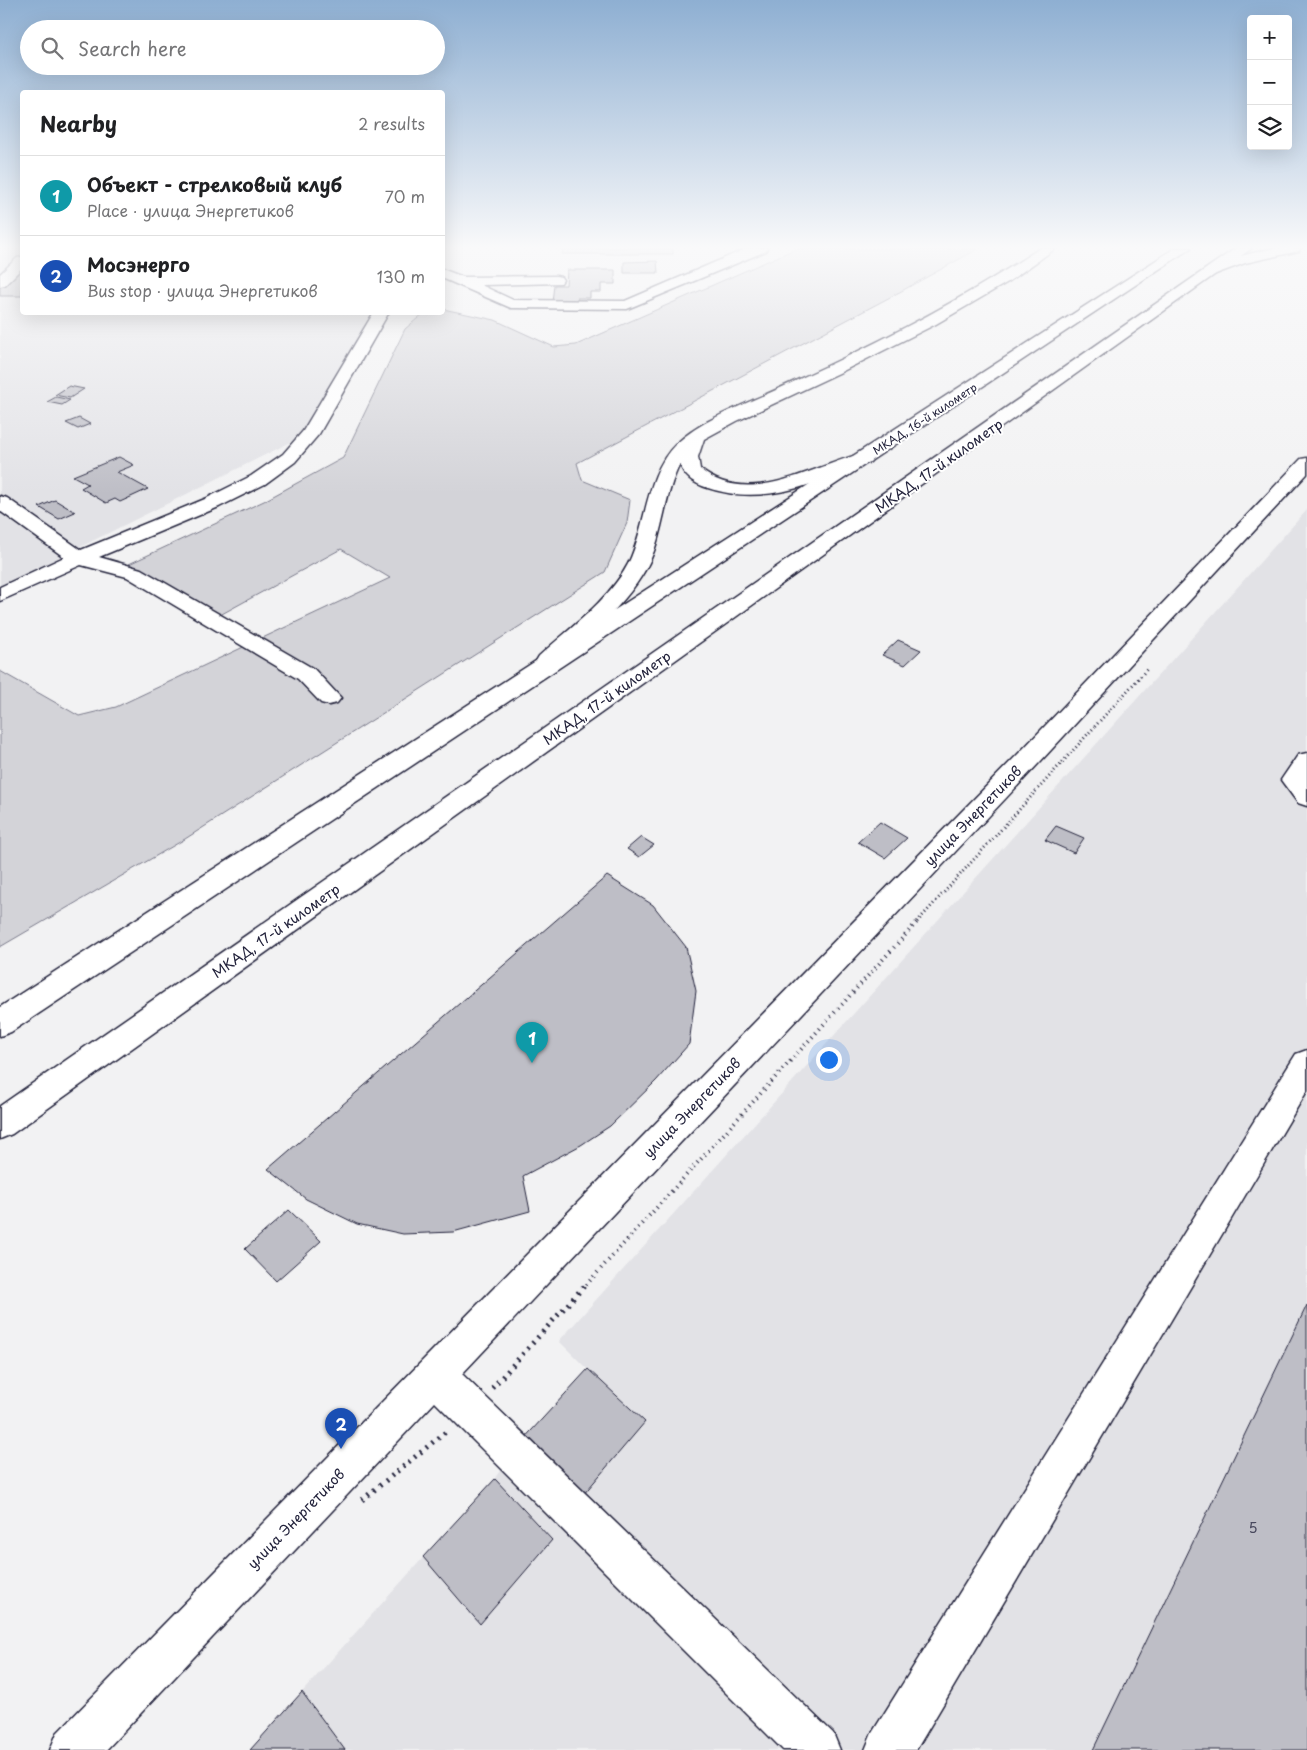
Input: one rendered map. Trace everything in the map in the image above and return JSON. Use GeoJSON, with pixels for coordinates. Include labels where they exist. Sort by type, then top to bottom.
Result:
{"type":"FeatureCollection","features":[{"type":"Feature","properties":{"kind":"main road"},"geometry":{"type":"LineString","coordinates":[[0,595],[79,558],[212,503],[258,480],[290,458],[310,434],[372,330]]}},
{"type":"Feature","properties":{"kind":"main road"},"geometry":{"type":"LineString","coordinates":[[529,678],[596,616],[620,589],[638,564],[646,546],[665,481],[675,456],[714,425],[859,358],[914,330]]}},
{"type":"Feature","properties":{"kind":"main road","name":"МКАД, 16-й километр"},"geometry":{"type":"LineString","coordinates":[[866,458],[1061,330]]}},
{"type":"Feature","properties":{"kind":"main road","name":"МКАД, 17-й километр"},"geometry":{"type":"LineString","coordinates":[[0,1124],[1132,330]]}},
{"type":"Feature","properties":{"kind":"main road"},"geometry":{"type":"LineString","coordinates":[[696,438],[689,452],[688,462],[692,470],[699,478],[718,486],[735,490],[754,491],[787,486],[866,458]]}},
{"type":"Feature","properties":{"kind":"main road"},"geometry":{"type":"LineString","coordinates":[[0,1024],[866,458]]}},
{"type":"Feature","properties":{"kind":"main road","name":"улица Энергетиков"},"geometry":{"type":"LineString","coordinates":[[74,1750],[1030,757],[1307,463]]}},
{"type":"Feature","properties":{"kind":"main road"},"geometry":{"type":"LineString","coordinates":[[0,502],[79,558],[134,573],[306,674],[329,698]]}},
{"type":"Feature","properties":{"kind":"main road"},"geometry":{"type":"LineString","coordinates":[[1307,761],[1294,780],[1307,797]]}},
{"type":"Feature","properties":{"kind":"main road"},"geometry":{"type":"LineString","coordinates":[[889,1750],[1307,1063]]}},
{"type":"Feature","properties":{"kind":"main road"},"geometry":{"type":"LineString","coordinates":[[435,1375],[816,1750]]}},
{"type":"Feature","properties":{"kind":"path"},"geometry":{"type":"LineString","coordinates":[[359,1502],[472,1411],[1153,662]]}},
{"type":"Feature","properties":{"kind":"shaded area"},"geometry":{"type":"Polygon","coordinates":[[[0,330],[368,330],[297,439],[0,587],[0,330]]]}},
{"type":"Feature","properties":{"kind":"shaded area"},"geometry":{"type":"Polygon","coordinates":[[[405,330],[516,330],[554,347],[576,345],[611,330],[829,330],[577,463],[582,480],[630,500],[627,523],[605,572],[185,839],[0,947],[0,671],[79,716],[116,707],[390,578],[341,549],[220,615],[129,564],[264,501],[343,458],[405,330]]]}},
{"type":"Feature","properties":{"kind":"shaded area"},"geometry":{"type":"Polygon","coordinates":[[[1307,510],[1307,1750],[250,1750],[494,1479],[520,1443],[588,1370],[559,1341],[1307,510]]]}},
{"type":"Feature","properties":{"kind":"building"},"geometry":{"type":"Polygon","coordinates":[[[69,386],[84,389],[70,398],[55,395],[69,386]]]}},
{"type":"Feature","properties":{"kind":"building"},"geometry":{"type":"Polygon","coordinates":[[[56,397],[70,400],[62,405],[47,402],[56,397]]]}},
{"type":"Feature","properties":{"kind":"building"},"geometry":{"type":"Polygon","coordinates":[[[79,418],[90,424],[78,429],[66,423],[79,418]]]}},
{"type":"Feature","properties":{"kind":"building"},"geometry":{"type":"Polygon","coordinates":[[[119,457],[134,465],[117,472],[148,489],[120,502],[115,499],[106,503],[81,488],[88,484],[73,476],[119,457]]]}},
{"type":"Feature","properties":{"kind":"building"},"geometry":{"type":"Polygon","coordinates":[[[55,500],[75,512],[59,519],[39,507],[55,500]]]}},
{"type":"Feature","properties":{"kind":"building"},"geometry":{"type":"Polygon","coordinates":[[[898,640],[921,650],[905,665],[882,655],[898,640]]]}},
{"type":"Feature","properties":{"kind":"building"},"geometry":{"type":"Polygon","coordinates":[[[880,822],[907,838],[885,858],[858,842],[880,822]]]}},
{"type":"Feature","properties":{"kind":"building"},"geometry":{"type":"Polygon","coordinates":[[[1056,826],[1084,838],[1074,853],[1045,840],[1056,826]]]}},
{"type":"Feature","properties":{"kind":"building"},"geometry":{"type":"Polygon","coordinates":[[[641,837],[654,845],[639,857],[627,849],[641,837]]]}},
{"type":"Feature","properties":{"kind":"building"},"geometry":{"type":"Polygon","coordinates":[[[607,876],[653,905],[686,947],[696,991],[689,1044],[656,1081],[610,1126],[581,1145],[523,1176],[530,1211],[453,1232],[403,1234],[357,1224],[306,1199],[268,1169],[607,876]]]}},
{"type":"Feature","properties":{"kind":"building"},"geometry":{"type":"Polygon","coordinates":[[[289,1210],[321,1241],[276,1281],[245,1249],[289,1210]]]}},
{"type":"Feature","properties":{"kind":"building"},"geometry":{"type":"Polygon","coordinates":[[[1307,1305],[1307,1750],[1093,1750],[1307,1305]]]}},
{"type":"Feature","properties":{"kind":"building"},"geometry":{"type":"Polygon","coordinates":[[[588,1369],[645,1422],[577,1502],[520,1443],[588,1369]]]}},
{"type":"Feature","properties":{"kind":"building"},"geometry":{"type":"Polygon","coordinates":[[[495,1479],[552,1540],[480,1624],[423,1557],[495,1479]]]}},
{"type":"Feature","properties":{"kind":"building"},"geometry":{"type":"Polygon","coordinates":[[[302,1692],[345,1750],[250,1750],[302,1692]]]}},
{"type":"Feature","properties":{"kind":"place","name":"Объект - стрелковый клуб"},"geometry":{"type":"Point","coordinates":[532,1063]}},
{"type":"Feature","properties":{"kind":"place","name":"Мосэнерго"},"geometry":{"type":"Point","coordinates":[341,1449]}}]}
